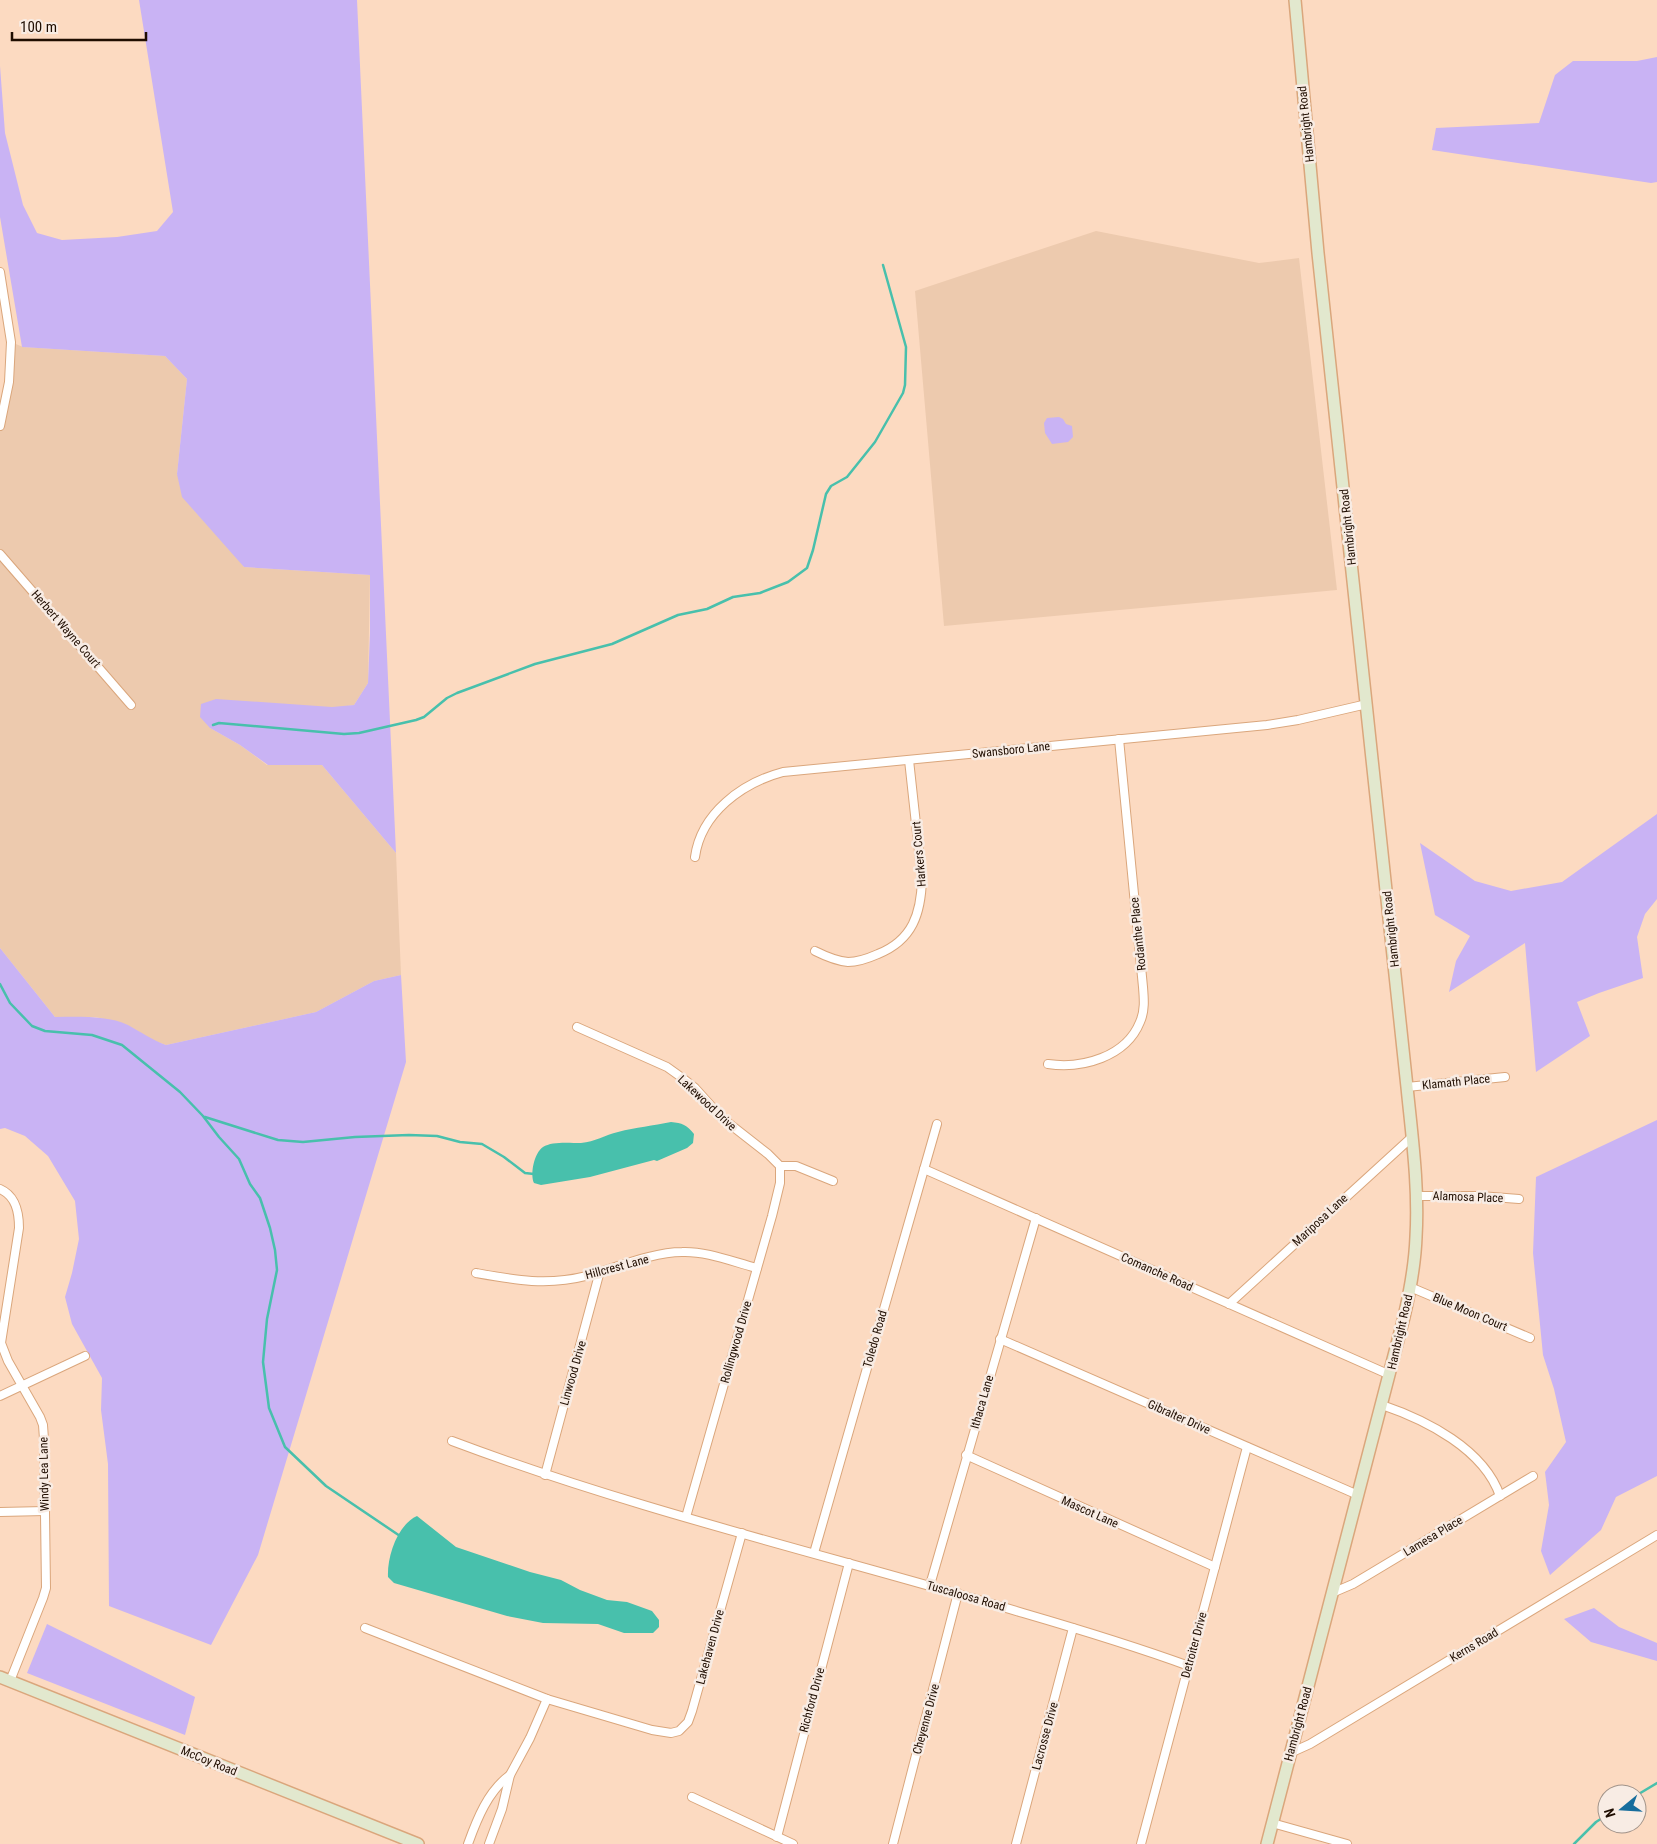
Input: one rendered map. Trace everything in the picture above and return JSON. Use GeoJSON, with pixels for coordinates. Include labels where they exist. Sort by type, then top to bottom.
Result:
{"type":"FeatureCollection","features":[{"type":"Feature","properties":{"kind":"main road","name":"Hambright Road"},"geometry":{"type":"LineString","coordinates":[[1267,1844],[1390,1375],[1410,1287],[1416,1236],[1416,1196],[1412,1137],[1318,253],[1294,0]]}},
{"type":"Feature","properties":{"kind":"main road","name":"McCoy Road"},"geometry":{"type":"LineString","coordinates":[[5,1679],[418,1844]]}},
{"type":"Feature","properties":{"kind":"street"},"geometry":{"type":"LineString","coordinates":[[0,272],[11,342],[9,382],[0,426]]}},
{"type":"Feature","properties":{"kind":"street","name":"Herbert Wayne Court"},"geometry":{"type":"LineString","coordinates":[[0,554],[131,705]]}},
{"type":"Feature","properties":{"kind":"street","name":"Swansboro Lane"},"geometry":{"type":"LineString","coordinates":[[696,857],[700,837],[713,817],[732,796],[757,781],[783,772],[1267,725],[1367,704]]}},
{"type":"Feature","properties":{"kind":"street","name":"Rodanthe Place"},"geometry":{"type":"LineString","coordinates":[[1048,1064],[1066,1066],[1082,1064],[1106,1056],[1118,1048],[1135,1031],[1143,1012],[1144,987],[1119,738]]}},
{"type":"Feature","properties":{"kind":"street","name":"Harkers Court"},"geometry":{"type":"LineString","coordinates":[[815,951],[828,957],[848,962],[867,959],[898,943],[916,920],[922,898],[922,879],[909,760]]}},
{"type":"Feature","properties":{"kind":"street","name":"Lakewood Drive"},"geometry":{"type":"LineString","coordinates":[[577,1027],[667,1067],[696,1088],[722,1118],[768,1154],[780,1166]]}},
{"type":"Feature","properties":{"kind":"street","name":"Klamath Place"},"geometry":{"type":"LineString","coordinates":[[1407,1087],[1506,1077]]}},
{"type":"Feature","properties":{"kind":"street","name":"Toledo Road"},"geometry":{"type":"LineString","coordinates":[[814,1553],[937,1124]]}},
{"type":"Feature","properties":{"kind":"street","name":"Mariposa Lane"},"geometry":{"type":"LineString","coordinates":[[1229,1304],[1412,1137]]}},
{"type":"Feature","properties":{"kind":"street"},"geometry":{"type":"LineString","coordinates":[[780,1166],[796,1166],[833,1181]]}},
{"type":"Feature","properties":{"kind":"street","name":"Rollingwood Drive"},"geometry":{"type":"LineString","coordinates":[[686,1516],[780,1183],[780,1166]]}},
{"type":"Feature","properties":{"kind":"street","name":"Comanche Road"},"geometry":{"type":"LineString","coordinates":[[924,1169],[1390,1375]]}},
{"type":"Feature","properties":{"kind":"street","name":"Windy Lea Lane"},"geometry":{"type":"LineString","coordinates":[[0,1190],[12,1198],[17,1207],[19,1217],[19,1228],[1,1343],[8,1361],[43,1425],[46,1588],[5,1679]]}},
{"type":"Feature","properties":{"kind":"street","name":"Alamosa Place"},"geometry":{"type":"LineString","coordinates":[[1416,1196],[1480,1196],[1519,1199]]}},
{"type":"Feature","properties":{"kind":"street","name":"Ithaca Lane"},"geometry":{"type":"LineString","coordinates":[[930,1586],[966,1455],[1036,1218]]}},
{"type":"Feature","properties":{"kind":"street","name":"Hillcrest Lane"},"geometry":{"type":"LineString","coordinates":[[476,1273],[529,1282],[545,1282],[578,1278],[663,1254],[681,1252],[694,1252],[757,1268]]}},
{"type":"Feature","properties":{"kind":"street","name":"Linwood Drive"},"geometry":{"type":"LineString","coordinates":[[545,1475],[600,1272]]}},
{"type":"Feature","properties":{"kind":"street","name":"Blue Moon Court"},"geometry":{"type":"LineString","coordinates":[[1410,1287],[1530,1338]]}},
{"type":"Feature","properties":{"kind":"street","name":"Gibralter Drive"},"geometry":{"type":"LineString","coordinates":[[1000,1339],[1358,1495]]}},
{"type":"Feature","properties":{"kind":"street"},"geometry":{"type":"LineString","coordinates":[[0,1396],[85,1356]]}},
{"type":"Feature","properties":{"kind":"street"},"geometry":{"type":"LineString","coordinates":[[1382,1406],[1420,1420],[1457,1442],[1481,1465],[1500,1496]]}},
{"type":"Feature","properties":{"kind":"street"},"geometry":{"type":"LineString","coordinates":[[452,1441],[545,1475],[742,1533]]}},
{"type":"Feature","properties":{"kind":"street","name":"Detroiter Drive"},"geometry":{"type":"LineString","coordinates":[[1141,1844],[1247,1447]]}},
{"type":"Feature","properties":{"kind":"street","name":"Mascot Lane"},"geometry":{"type":"LineString","coordinates":[[966,1455],[1215,1567]]}},
{"type":"Feature","properties":{"kind":"street","name":"Lamesa Place"},"geometry":{"type":"LineString","coordinates":[[1332,1593],[1353,1584],[1533,1476]]}},
{"type":"Feature","properties":{"kind":"street"},"geometry":{"type":"LineString","coordinates":[[0,1512],[45,1511]]}},
{"type":"Feature","properties":{"kind":"street","name":"Tuscaloosa Road"},"geometry":{"type":"LineString","coordinates":[[742,1533],[958,1593],[1074,1628],[1189,1666]]}},
{"type":"Feature","properties":{"kind":"street","name":"Lakehaven Drive"},"geometry":{"type":"LineString","coordinates":[[365,1628],[547,1699],[663,1733],[671,1733],[683,1728],[692,1711],[742,1533]]}},
{"type":"Feature","properties":{"kind":"street","name":"Kerns Road"},"geometry":{"type":"LineString","coordinates":[[1290,1754],[1657,1535]]}},
{"type":"Feature","properties":{"kind":"street","name":"Richford Drive"},"geometry":{"type":"LineString","coordinates":[[777,1837],[849,1563]]}},
{"type":"Feature","properties":{"kind":"street","name":"Cheyenne Drive"},"geometry":{"type":"LineString","coordinates":[[893,1844],[958,1593]]}},
{"type":"Feature","properties":{"kind":"street","name":"Lacrosse Drive"},"geometry":{"type":"LineString","coordinates":[[1016,1844],[1074,1628]]}},
{"type":"Feature","properties":{"kind":"street"},"geometry":{"type":"LineString","coordinates":[[489,1844],[502,1809],[510,1775],[547,1699]]}},
{"type":"Feature","properties":{"kind":"street"},"geometry":{"type":"LineString","coordinates":[[468,1844],[492,1793],[500,1782],[510,1775]]}},
{"type":"Feature","properties":{"kind":"street"},"geometry":{"type":"LineString","coordinates":[[692,1797],[793,1844]]}},
{"type":"Feature","properties":{"kind":"street"},"geometry":{"type":"LineString","coordinates":[[1272,1823],[1347,1844]]}},
{"type":"Feature","properties":{"kind":"shaded area"},"geometry":{"type":"Polygon","coordinates":[[[139,0],[357,0],[396,853],[322,765],[268,765],[240,745],[210,728],[200,717],[201,704],[216,699],[332,707],[354,705],[368,683],[370,575],[244,567],[182,497],[177,474],[187,379],[165,356],[22,347],[0,217],[0,66],[5,133],[23,205],[37,233],[62,240],[117,237],[157,231],[173,212],[139,0]]]}},
{"type":"Feature","properties":{"kind":"shaded area"},"geometry":{"type":"Polygon","coordinates":[[[1657,57],[1657,182],[1651,183],[1432,150],[1436,128],[1539,123],[1555,75],[1573,61],[1637,61],[1657,57]]]}},
{"type":"Feature","properties":{"kind":"shaded area"},"geometry":{"type":"Polygon","coordinates":[[[1096,231],[1259,263],[1299,258],[1337,590],[944,626],[915,291],[1096,231]]]}},
{"type":"Feature","properties":{"kind":"shaded area"},"geometry":{"type":"Polygon","coordinates":[[[11,342],[23,347],[165,356],[187,379],[177,474],[244,567],[370,575],[368,683],[354,705],[210,728],[240,745],[267,765],[322,765],[396,853],[401,975],[374,981],[316,1012],[166,1045],[152,1040],[127,1025],[96,1017],[55,1017],[0,948],[0,426],[11,342]]]}},
{"type":"Feature","properties":{"kind":"shaded area"},"geometry":{"type":"Polygon","coordinates":[[[1059,417],[1066,424],[1072,426],[1073,437],[1068,442],[1052,444],[1045,433],[1044,423],[1047,418],[1059,417]]]}},
{"type":"Feature","properties":{"kind":"shaded area"},"geometry":{"type":"Polygon","coordinates":[[[1657,814],[1657,899],[1645,914],[1637,937],[1643,978],[1577,1002],[1590,1036],[1536,1072],[1525,943],[1449,992],[1456,961],[1470,936],[1435,915],[1420,843],[1475,881],[1511,891],[1562,882],[1657,814]]]}},
{"type":"Feature","properties":{"kind":"shaded area"},"geometry":{"type":"Polygon","coordinates":[[[0,948],[55,1017],[92,1017],[119,1022],[166,1045],[316,1012],[374,981],[401,975],[406,1062],[258,1555],[211,1645],[109,1606],[108,1464],[101,1410],[102,1378],[72,1324],[65,1297],[79,1239],[75,1201],[48,1156],[25,1136],[5,1128],[0,1129],[0,948]]]}},
{"type":"Feature","properties":{"kind":"shaded area"},"geometry":{"type":"Polygon","coordinates":[[[1657,1120],[1657,1476],[1616,1497],[1601,1530],[1550,1575],[1541,1551],[1549,1505],[1545,1472],[1566,1442],[1554,1389],[1543,1355],[1533,1253],[1536,1177],[1657,1120]]]}},
{"type":"Feature","properties":{"kind":"shaded area"},"geometry":{"type":"Polygon","coordinates":[[[1594,1608],[1619,1627],[1657,1643],[1657,1661],[1591,1642],[1564,1619],[1594,1608]]]}},
{"type":"Feature","properties":{"kind":"shaded area"},"geometry":{"type":"Polygon","coordinates":[[[47,1624],[195,1697],[185,1735],[27,1673],[47,1624]]]}},
{"type":"Feature","properties":{"kind":"water"},"geometry":{"type":"Polygon","coordinates":[[[671,1122],[684,1125],[694,1134],[693,1143],[687,1148],[657,1161],[654,1160],[590,1177],[541,1185],[534,1183],[532,1174],[535,1159],[540,1150],[547,1145],[581,1143],[625,1130],[671,1122]]]}},
{"type":"Feature","properties":{"kind":"water"},"geometry":{"type":"Polygon","coordinates":[[[417,1516],[456,1547],[530,1572],[561,1580],[580,1590],[607,1600],[627,1602],[652,1611],[659,1620],[659,1627],[653,1633],[624,1633],[598,1624],[543,1623],[507,1616],[394,1583],[388,1577],[391,1551],[404,1527],[417,1516]]]}},
{"type":"Feature","properties":{"kind":"waterway"},"geometry":{"type":"LineString","coordinates":[[213,725],[219,723],[344,734],[359,733],[416,720],[424,717],[447,698],[457,693],[535,664],[612,644],[678,615],[707,609],[733,597],[760,593],[788,582],[807,568],[826,494],[831,486],[847,477],[875,442],[903,393],[906,347],[883,265]]}},
{"type":"Feature","properties":{"kind":"waterway"},"geometry":{"type":"LineString","coordinates":[[0,984],[10,1003],[32,1026],[45,1031],[92,1035],[122,1045],[180,1092],[239,1159],[250,1184],[260,1198],[275,1250],[277,1270],[267,1319],[263,1362],[269,1408],[285,1447],[326,1486],[400,1536]]}},
{"type":"Feature","properties":{"kind":"waterway"},"geometry":{"type":"LineString","coordinates":[[205,1117],[278,1140],[303,1142],[355,1137],[437,1136],[460,1142],[482,1144],[504,1157],[525,1173],[534,1174]]}},
{"type":"Feature","properties":{"kind":"waterway"},"geometry":{"type":"LineString","coordinates":[[1647,1789],[1657,1783]]}},
{"type":"Feature","properties":{"kind":"waterway"},"geometry":{"type":"LineString","coordinates":[[1574,1844],[1597,1821]]}}]}
